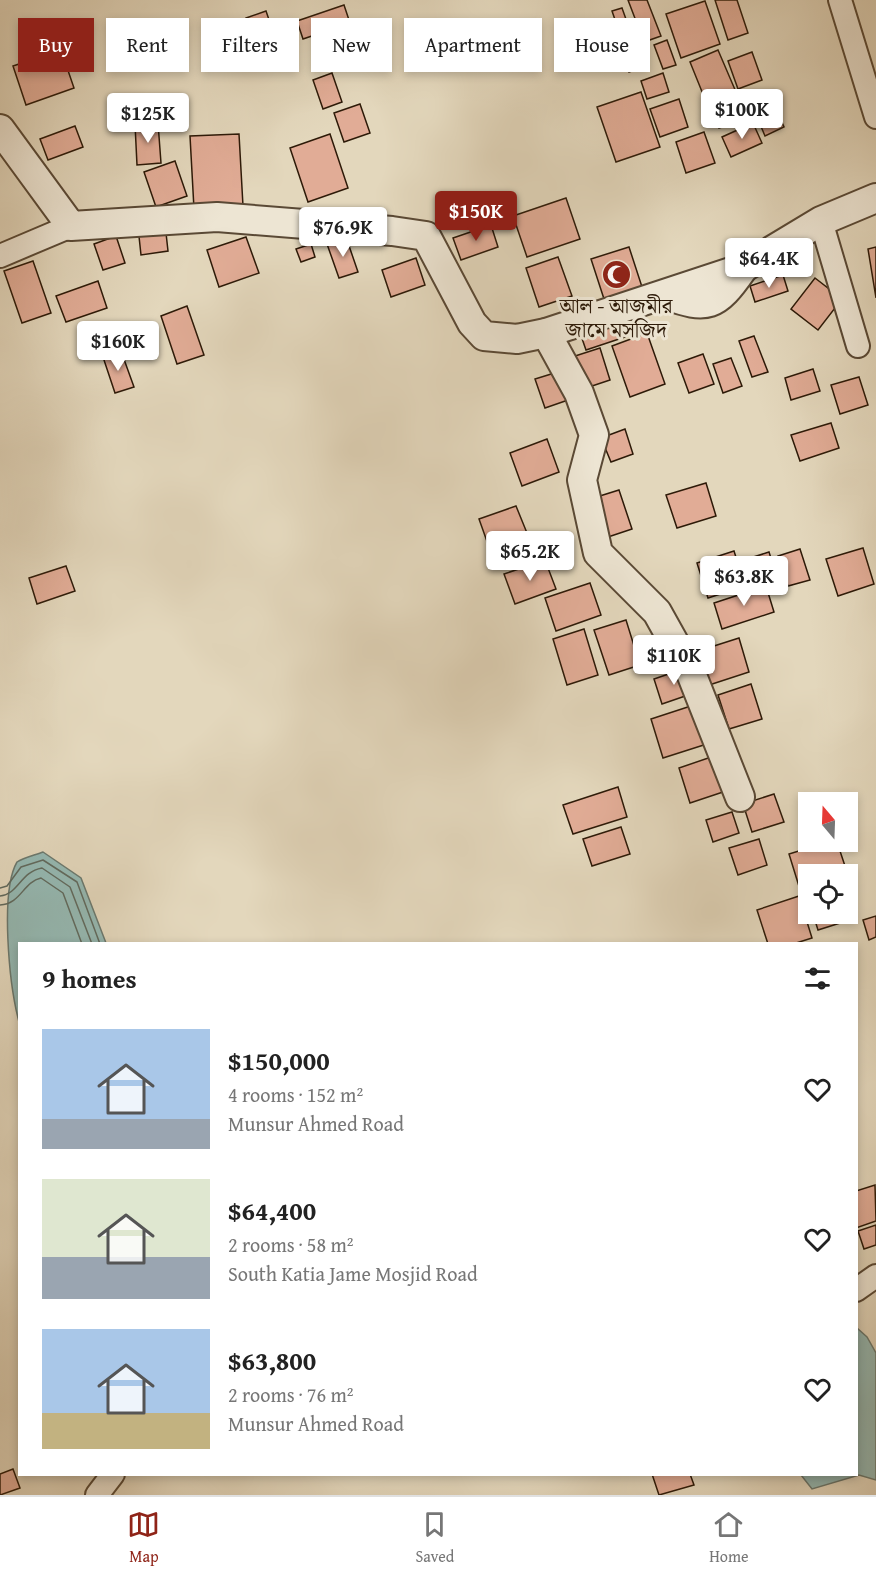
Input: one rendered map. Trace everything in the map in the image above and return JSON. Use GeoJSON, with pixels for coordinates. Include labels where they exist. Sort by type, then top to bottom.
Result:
{"type":"FeatureCollection","features":[{"type":"Feature","properties":{"kind":"street"},"geometry":{"type":"LineString","coordinates":[[840,0],[876,117]]}},
{"type":"Feature","properties":{"kind":"street"},"geometry":{"type":"LineString","coordinates":[[0,129],[71,226]]}},
{"type":"Feature","properties":{"kind":"street"},"geometry":{"type":"LineString","coordinates":[[0,256],[71,226],[217,217],[392,231],[426,236],[472,323],[484,336],[517,339],[546,333],[743,268],[821,221],[876,198]]}},
{"type":"Feature","properties":{"kind":"street"},"geometry":{"type":"LineString","coordinates":[[821,221],[858,346]]}},
{"type":"Feature","properties":{"kind":"street"},"geometry":{"type":"LineString","coordinates":[[546,333],[579,393],[594,435],[582,480],[598,553],[657,612],[691,673],[740,797]]}},
{"type":"Feature","properties":{"kind":"street"},"geometry":{"type":"LineString","coordinates":[[858,1289],[876,1276]]}},
{"type":"Feature","properties":{"kind":"street"},"geometry":{"type":"LineString","coordinates":[[97,1495],[111,1476]]}},
{"type":"Feature","properties":{"kind":"water"},"geometry":{"type":"Polygon","coordinates":[[[43,852],[81,878],[106,942],[18,942],[18,1018],[9,962],[9,894],[17,862],[43,852]]]}},
{"type":"Feature","properties":{"kind":"water"},"geometry":{"type":"Polygon","coordinates":[[[858,1329],[867,1337],[876,1353],[876,1480],[859,1475],[858,1329]]]}},
{"type":"Feature","properties":{"kind":"water"},"geometry":{"type":"Polygon","coordinates":[[[802,1476],[856,1476],[812,1489],[802,1476]]]}},
{"type":"Feature","properties":{"kind":"building"},"geometry":{"type":"Polygon","coordinates":[[[628,0],[647,0],[661,36],[650,40],[650,18],[635,18],[628,0]]]}},
{"type":"Feature","properties":{"kind":"building"},"geometry":{"type":"Polygon","coordinates":[[[715,0],[737,0],[748,33],[728,40],[715,0]]]}},
{"type":"Feature","properties":{"kind":"building"},"geometry":{"type":"Polygon","coordinates":[[[705,1],[720,44],[681,58],[666,14],[705,1]]]}},
{"type":"Feature","properties":{"kind":"building"},"geometry":{"type":"Polygon","coordinates":[[[344,5],[348,18],[311,18],[311,36],[303,39],[299,20],[344,5]]]}},
{"type":"Feature","properties":{"kind":"building"},"geometry":{"type":"Polygon","coordinates":[[[622,8],[626,18],[614,18],[612,11],[622,8]]]}},
{"type":"Feature","properties":{"kind":"building"},"geometry":{"type":"Polygon","coordinates":[[[266,11],[268,18],[246,18],[266,11]]]}},
{"type":"Feature","properties":{"kind":"building"},"geometry":{"type":"Polygon","coordinates":[[[667,40],[676,65],[663,69],[654,45],[667,40]]]}},
{"type":"Feature","properties":{"kind":"building"},"geometry":{"type":"Polygon","coordinates":[[[718,50],[736,92],[707,104],[690,62],[718,50]]]}},
{"type":"Feature","properties":{"kind":"building"},"geometry":{"type":"Polygon","coordinates":[[[752,52],[762,80],[738,89],[728,61],[752,52]]]}},
{"type":"Feature","properties":{"kind":"building"},"geometry":{"type":"Polygon","coordinates":[[[18,64],[18,72],[69,72],[74,88],[26,105],[13,66],[18,64]]]}},
{"type":"Feature","properties":{"kind":"building"},"geometry":{"type":"Polygon","coordinates":[[[332,73],[342,102],[323,109],[313,80],[332,73]]]}},
{"type":"Feature","properties":{"kind":"building"},"geometry":{"type":"Polygon","coordinates":[[[663,73],[669,92],[647,99],[641,81],[663,73]]]}},
{"type":"Feature","properties":{"kind":"building"},"geometry":{"type":"Polygon","coordinates":[[[641,92],[660,147],[616,162],[597,107],[641,92]]]}},
{"type":"Feature","properties":{"kind":"building"},"geometry":{"type":"Polygon","coordinates":[[[679,99],[688,127],[660,137],[650,109],[679,99]]]}},
{"type":"Feature","properties":{"kind":"building"},"geometry":{"type":"Polygon","coordinates":[[[740,99],[747,119],[719,128],[712,108],[740,99]]]}},
{"type":"Feature","properties":{"kind":"building"},"geometry":{"type":"Polygon","coordinates":[[[360,104],[370,133],[344,142],[334,113],[360,104]]]}},
{"type":"Feature","properties":{"kind":"building"},"geometry":{"type":"Polygon","coordinates":[[[776,109],[784,127],[765,136],[757,117],[776,109]]]}},
{"type":"Feature","properties":{"kind":"building"},"geometry":{"type":"Polygon","coordinates":[[[158,123],[161,163],[137,165],[135,124],[158,123]]]}},
{"type":"Feature","properties":{"kind":"building"},"geometry":{"type":"Polygon","coordinates":[[[753,123],[762,143],[731,157],[722,137],[753,123]]]}},
{"type":"Feature","properties":{"kind":"building"},"geometry":{"type":"Polygon","coordinates":[[[75,126],[83,147],[48,160],[40,139],[75,126]]]}},
{"type":"Feature","properties":{"kind":"building"},"geometry":{"type":"Polygon","coordinates":[[[704,132],[715,163],[686,173],[676,142],[704,132]]]}},
{"type":"Feature","properties":{"kind":"building"},"geometry":{"type":"Polygon","coordinates":[[[239,134],[243,206],[194,209],[190,136],[239,134]]]}},
{"type":"Feature","properties":{"kind":"building"},"geometry":{"type":"Polygon","coordinates":[[[330,134],[348,188],[308,202],[290,148],[330,134]]]}},
{"type":"Feature","properties":{"kind":"building"},"geometry":{"type":"Polygon","coordinates":[[[175,161],[187,196],[156,207],[144,172],[175,161]]]}},
{"type":"Feature","properties":{"kind":"building"},"geometry":{"type":"Polygon","coordinates":[[[566,198],[580,239],[527,257],[513,216],[566,198]]]}},
{"type":"Feature","properties":{"kind":"building"},"geometry":{"type":"Polygon","coordinates":[[[165,224],[168,251],[141,255],[138,227],[165,224]]]}},
{"type":"Feature","properties":{"kind":"building"},"geometry":{"type":"Polygon","coordinates":[[[491,225],[498,247],[461,260],[453,238],[491,225]]]}},
{"type":"Feature","properties":{"kind":"building"},"geometry":{"type":"Polygon","coordinates":[[[116,236],[125,263],[103,270],[94,244],[116,236]]]}},
{"type":"Feature","properties":{"kind":"building"},"geometry":{"type":"Polygon","coordinates":[[[246,237],[259,273],[219,287],[207,250],[246,237]]]}},
{"type":"Feature","properties":{"kind":"building"},"geometry":{"type":"Polygon","coordinates":[[[346,237],[358,272],[339,278],[327,244],[346,237]]]}},
{"type":"Feature","properties":{"kind":"building"},"geometry":{"type":"Polygon","coordinates":[[[311,244],[315,257],[301,262],[296,249],[311,244]]]}},
{"type":"Feature","properties":{"kind":"building"},"geometry":{"type":"Polygon","coordinates":[[[629,247],[643,290],[605,302],[591,259],[629,247]]]}},
{"type":"Feature","properties":{"kind":"building"},"geometry":{"type":"Polygon","coordinates":[[[876,247],[876,298],[868,249],[876,247]]]}},
{"type":"Feature","properties":{"kind":"building"},"geometry":{"type":"Polygon","coordinates":[[[558,257],[572,296],[539,307],[526,268],[558,257]]]}},
{"type":"Feature","properties":{"kind":"building"},"geometry":{"type":"Polygon","coordinates":[[[416,258],[425,285],[391,297],[382,270],[416,258]]]}},
{"type":"Feature","properties":{"kind":"building"},"geometry":{"type":"Polygon","coordinates":[[[33,261],[51,313],[22,323],[4,271],[33,261]]]}},
{"type":"Feature","properties":{"kind":"building"},"geometry":{"type":"Polygon","coordinates":[[[783,275],[788,291],[755,302],[750,286],[783,275]]]}},
{"type":"Feature","properties":{"kind":"building"},"geometry":{"type":"Polygon","coordinates":[[[815,278],[842,299],[818,330],[791,309],[815,278]]]}},
{"type":"Feature","properties":{"kind":"building"},"geometry":{"type":"Polygon","coordinates":[[[98,281],[107,308],[66,322],[56,296],[98,281]]]}},
{"type":"Feature","properties":{"kind":"building"},"geometry":{"type":"Polygon","coordinates":[[[187,306],[204,355],[177,364],[161,316],[187,306]]]}},
{"type":"Feature","properties":{"kind":"building"},"geometry":{"type":"Polygon","coordinates":[[[617,314],[625,337],[586,350],[578,327],[617,314]]]}},
{"type":"Feature","properties":{"kind":"building"},"geometry":{"type":"Polygon","coordinates":[[[647,333],[665,384],[630,397],[612,346],[647,333]]]}},
{"type":"Feature","properties":{"kind":"building"},"geometry":{"type":"Polygon","coordinates":[[[754,336],[768,372],[752,377],[739,341],[754,336]]]}},
{"type":"Feature","properties":{"kind":"building"},"geometry":{"type":"Polygon","coordinates":[[[600,348],[610,380],[583,389],[572,357],[600,348]]]}},
{"type":"Feature","properties":{"kind":"building"},"geometry":{"type":"Polygon","coordinates":[[[121,351],[134,387],[115,393],[103,357],[121,351]]]}},
{"type":"Feature","properties":{"kind":"building"},"geometry":{"type":"Polygon","coordinates":[[[703,354],[714,384],[689,393],[678,363],[703,354]]]}},
{"type":"Feature","properties":{"kind":"building"},"geometry":{"type":"Polygon","coordinates":[[[731,358],[742,386],[723,393],[713,364],[731,358]]]}},
{"type":"Feature","properties":{"kind":"building"},"geometry":{"type":"Polygon","coordinates":[[[813,369],[820,391],[791,400],[785,378],[813,369]]]}},
{"type":"Feature","properties":{"kind":"building"},"geometry":{"type":"Polygon","coordinates":[[[561,371],[571,399],[545,408],[535,379],[561,371]]]}},
{"type":"Feature","properties":{"kind":"building"},"geometry":{"type":"Polygon","coordinates":[[[859,377],[868,405],[840,414],[831,385],[859,377]]]}},
{"type":"Feature","properties":{"kind":"building"},"geometry":{"type":"Polygon","coordinates":[[[831,423],[839,448],[800,461],[791,435],[831,423]]]}},
{"type":"Feature","properties":{"kind":"building"},"geometry":{"type":"Polygon","coordinates":[[[625,429],[633,454],[611,462],[601,438],[625,429]]]}},
{"type":"Feature","properties":{"kind":"building"},"geometry":{"type":"Polygon","coordinates":[[[547,439],[559,472],[522,486],[510,453],[547,439]]]}},
{"type":"Feature","properties":{"kind":"building"},"geometry":{"type":"Polygon","coordinates":[[[706,483],[716,516],[677,528],[666,495],[706,483]]]}},
{"type":"Feature","properties":{"kind":"building"},"geometry":{"type":"Polygon","coordinates":[[[619,490],[632,529],[599,540],[587,500],[619,490]]]}},
{"type":"Feature","properties":{"kind":"building"},"geometry":{"type":"Polygon","coordinates":[[[516,506],[527,533],[489,547],[479,519],[516,506]]]}},
{"type":"Feature","properties":{"kind":"building"},"geometry":{"type":"Polygon","coordinates":[[[863,548],[874,584],[838,596],[826,559],[863,548]]]}},
{"type":"Feature","properties":{"kind":"building"},"geometry":{"type":"Polygon","coordinates":[[[800,549],[810,580],[788,586],[778,556],[800,549]]]}},
{"type":"Feature","properties":{"kind":"building"},"geometry":{"type":"Polygon","coordinates":[[[734,551],[745,586],[708,598],[697,563],[734,551]]]}},
{"type":"Feature","properties":{"kind":"building"},"geometry":{"type":"Polygon","coordinates":[[[769,552],[776,574],[751,582],[744,560],[769,552]]]}},
{"type":"Feature","properties":{"kind":"building"},"geometry":{"type":"Polygon","coordinates":[[[545,560],[556,589],[515,604],[504,574],[545,560]]]}},
{"type":"Feature","properties":{"kind":"building"},"geometry":{"type":"Polygon","coordinates":[[[66,566],[75,591],[37,604],[29,578],[66,566]]]}},
{"type":"Feature","properties":{"kind":"building"},"geometry":{"type":"Polygon","coordinates":[[[590,583],[601,615],[556,631],[545,598],[590,583]]]}},
{"type":"Feature","properties":{"kind":"building"},"geometry":{"type":"Polygon","coordinates":[[[766,586],[774,612],[722,629],[714,603],[766,586]]]}},
{"type":"Feature","properties":{"kind":"building"},"geometry":{"type":"Polygon","coordinates":[[[626,620],[640,665],[609,675],[594,630],[626,620]]]}},
{"type":"Feature","properties":{"kind":"building"},"geometry":{"type":"Polygon","coordinates":[[[584,629],[598,675],[567,685],[553,639],[584,629]]]}},
{"type":"Feature","properties":{"kind":"building"},"geometry":{"type":"Polygon","coordinates":[[[739,638],[749,672],[703,687],[692,653],[739,638]]]}},
{"type":"Feature","properties":{"kind":"building"},"geometry":{"type":"Polygon","coordinates":[[[686,668],[694,693],[662,704],[654,679],[686,668]]]}},
{"type":"Feature","properties":{"kind":"building"},"geometry":{"type":"Polygon","coordinates":[[[751,684],[762,719],[729,729],[718,695],[751,684]]]}},
{"type":"Feature","properties":{"kind":"building"},"geometry":{"type":"Polygon","coordinates":[[[697,704],[710,743],[663,758],[651,719],[697,704]]]}},
{"type":"Feature","properties":{"kind":"building"},"geometry":{"type":"Polygon","coordinates":[[[720,754],[732,789],[690,803],[679,768],[720,754]]]}},
{"type":"Feature","properties":{"kind":"building"},"geometry":{"type":"Polygon","coordinates":[[[618,787],[627,817],[573,834],[563,805],[618,787]]]}},
{"type":"Feature","properties":{"kind":"building"},"geometry":{"type":"Polygon","coordinates":[[[774,794],[784,822],[752,832],[743,804],[774,794]]]}},
{"type":"Feature","properties":{"kind":"building"},"geometry":{"type":"Polygon","coordinates":[[[732,812],[739,833],[713,842],[706,820],[732,812]]]}},
{"type":"Feature","properties":{"kind":"building"},"geometry":{"type":"Polygon","coordinates":[[[621,827],[630,854],[592,866],[583,839],[621,827]]]}},
{"type":"Feature","properties":{"kind":"building"},"geometry":{"type":"Polygon","coordinates":[[[759,839],[767,865],[738,875],[729,848],[759,839]]]}},
{"type":"Feature","properties":{"kind":"building"},"geometry":{"type":"Polygon","coordinates":[[[798,851],[840,852],[845,864],[798,864],[798,883],[789,854],[798,851]]]}},
{"type":"Feature","properties":{"kind":"building"},"geometry":{"type":"Polygon","coordinates":[[[798,896],[798,924],[808,924],[812,938],[799,942],[767,942],[757,910],[798,896]]]}},
{"type":"Feature","properties":{"kind":"building"},"geometry":{"type":"Polygon","coordinates":[[[876,916],[876,937],[869,940],[863,920],[876,916]]]}},
{"type":"Feature","properties":{"kind":"building"},"geometry":{"type":"Polygon","coordinates":[[[816,924],[837,924],[818,930],[816,924]]]}},
{"type":"Feature","properties":{"kind":"building"},"geometry":{"type":"Polygon","coordinates":[[[875,1185],[876,1221],[858,1227],[858,1190],[875,1185]]]}},
{"type":"Feature","properties":{"kind":"building"},"geometry":{"type":"Polygon","coordinates":[[[876,1225],[876,1245],[864,1249],[858,1231],[876,1225]]]}},
{"type":"Feature","properties":{"kind":"building"},"geometry":{"type":"Polygon","coordinates":[[[13,1469],[20,1488],[0,1495],[0,1474],[13,1469]]]}},
{"type":"Feature","properties":{"kind":"building"},"geometry":{"type":"Polygon","coordinates":[[[653,1476],[691,1476],[694,1485],[659,1495],[653,1476]]]}},
{"type":"Feature","properties":{"kind":"place","name":"আল - আজমীর জামে মসজিদ"},"geometry":{"type":"Point","coordinates":[616,274]}}]}
